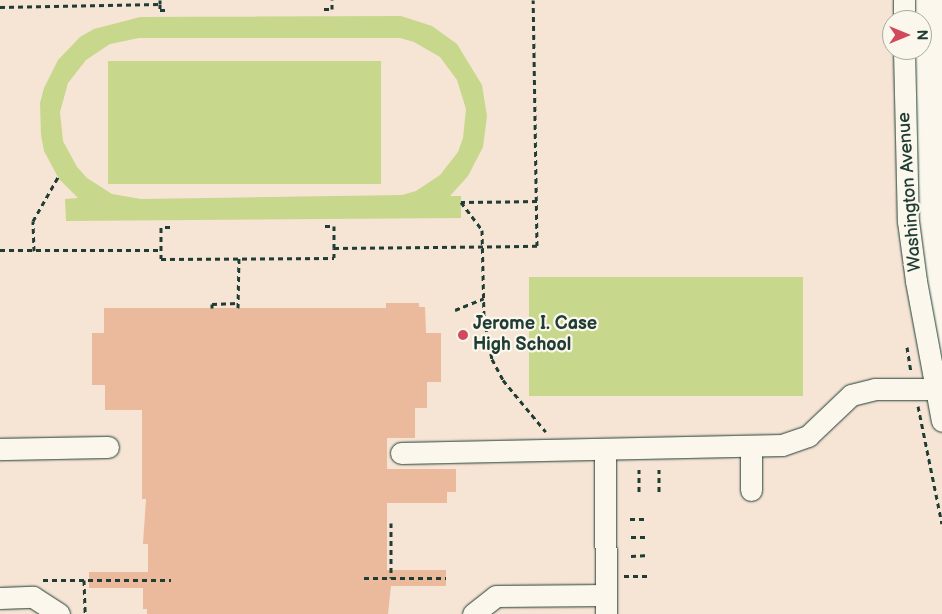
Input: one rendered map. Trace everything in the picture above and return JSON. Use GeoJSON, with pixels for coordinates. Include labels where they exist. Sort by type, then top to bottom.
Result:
{"type":"FeatureCollection","features":[{"type":"Feature","properties":{"kind":"street","name":"Washington Avenue"},"geometry":{"type":"LineString","coordinates":[[904,60],[908,221],[935,389],[942,421]]}},
{"type":"Feature","properties":{"kind":"street"},"geometry":{"type":"LineString","coordinates":[[401,453],[751,448],[782,445],[808,436],[851,395],[875,388],[935,389]]}},
{"type":"Feature","properties":{"kind":"street"},"geometry":{"type":"LineString","coordinates":[[0,449],[108,447]]}},
{"type":"Feature","properties":{"kind":"street"},"geometry":{"type":"LineString","coordinates":[[751,448],[751,490]]}},
{"type":"Feature","properties":{"kind":"street"},"geometry":{"type":"LineString","coordinates":[[473,614],[496,596],[606,604],[605,449]]}},
{"type":"Feature","properties":{"kind":"street"},"geometry":{"type":"LineString","coordinates":[[0,598],[33,597],[59,614]]}},
{"type":"Feature","properties":{"kind":"path"},"geometry":{"type":"LineString","coordinates":[[324,9],[332,9],[332,0]]}},
{"type":"Feature","properties":{"kind":"path"},"geometry":{"type":"LineString","coordinates":[[334,248],[537,246],[534,0]]}},
{"type":"Feature","properties":{"kind":"path"},"geometry":{"type":"LineString","coordinates":[[0,7],[160,2],[160,10],[168,10]]}},
{"type":"Feature","properties":{"kind":"path"},"geometry":{"type":"LineString","coordinates":[[34,251],[33,221],[58,177]]}},
{"type":"Feature","properties":{"kind":"path"},"geometry":{"type":"LineString","coordinates":[[537,201],[461,202],[482,230],[484,298],[492,359],[503,380],[529,415],[546,430],[548,437]]}},
{"type":"Feature","properties":{"kind":"path"},"geometry":{"type":"LineString","coordinates":[[170,227],[162,227],[161,259],[334,258],[334,226],[325,226]]}},
{"type":"Feature","properties":{"kind":"path"},"geometry":{"type":"LineString","coordinates":[[0,250],[161,250]]}},
{"type":"Feature","properties":{"kind":"path"},"geometry":{"type":"LineString","coordinates":[[212,308],[212,304],[238,306],[238,258]]}},
{"type":"Feature","properties":{"kind":"path"},"geometry":{"type":"LineString","coordinates":[[455,310],[484,298]]}},
{"type":"Feature","properties":{"kind":"path"},"geometry":{"type":"LineString","coordinates":[[917,403],[942,524]]}},
{"type":"Feature","properties":{"kind":"path"},"geometry":{"type":"LineString","coordinates":[[639,469],[639,492]]}},
{"type":"Feature","properties":{"kind":"path"},"geometry":{"type":"LineString","coordinates":[[659,469],[659,492]]}},
{"type":"Feature","properties":{"kind":"path"},"geometry":{"type":"LineString","coordinates":[[630,519],[648,519]]}},
{"type":"Feature","properties":{"kind":"path"},"geometry":{"type":"LineString","coordinates":[[391,523],[389,536],[391,578]]}},
{"type":"Feature","properties":{"kind":"path"},"geometry":{"type":"LineString","coordinates":[[631,537],[649,537]]}},
{"type":"Feature","properties":{"kind":"path"},"geometry":{"type":"LineString","coordinates":[[631,556],[649,555]]}},
{"type":"Feature","properties":{"kind":"path"},"geometry":{"type":"LineString","coordinates":[[629,576],[649,576]]}},
{"type":"Feature","properties":{"kind":"path"},"geometry":{"type":"LineString","coordinates":[[364,578],[446,578]]}},
{"type":"Feature","properties":{"kind":"path"},"geometry":{"type":"LineString","coordinates":[[38,580],[171,580]]}},
{"type":"Feature","properties":{"kind":"path"},"geometry":{"type":"LineString","coordinates":[[84,580],[85,614]]}},
{"type":"Feature","properties":{"kind":"shaded area","name":"Jerome I. Case High School"},"geometry":{"type":"Polygon","coordinates":[[[0,0],[904,0],[904,10],[882,10],[882,60],[904,60],[908,221],[942,421],[942,614],[0,614],[0,0]]]}},
{"type":"Feature","properties":{"kind":"green space"},"geometry":{"type":"Polygon","coordinates":[[[401,16],[432,26],[457,44],[482,85],[487,116],[483,147],[468,176],[450,196],[461,196],[461,218],[66,221],[65,199],[78,198],[59,179],[44,151],[41,135],[40,103],[44,88],[58,60],[80,37],[94,29],[140,17],[401,16]],[[139,38],[110,44],[86,60],[68,83],[60,112],[63,141],[77,167],[87,178],[112,194],[141,199],[402,195],[416,191],[440,175],[458,152],[463,138],[466,109],[457,80],[440,57],[414,42],[400,38],[139,38]]]}},
{"type":"Feature","properties":{"kind":"green space"},"geometry":{"type":"Polygon","coordinates":[[[108,61],[381,61],[381,184],[108,184],[108,61]]]}},
{"type":"Feature","properties":{"kind":"green space"},"geometry":{"type":"Polygon","coordinates":[[[529,277],[803,277],[803,396],[529,396],[529,277]]]}},
{"type":"Feature","properties":{"kind":"building"},"geometry":{"type":"Polygon","coordinates":[[[386,303],[419,303],[419,307],[425,307],[426,333],[441,333],[441,382],[427,382],[427,408],[415,408],[415,438],[387,438],[387,469],[456,469],[456,492],[447,492],[447,503],[387,503],[387,570],[446,570],[446,586],[391,586],[388,614],[147,614],[147,609],[143,609],[143,588],[89,588],[89,572],[148,572],[148,544],[143,544],[146,499],[142,499],[142,410],[105,410],[105,385],[92,385],[92,333],[104,333],[104,308],[386,308],[386,303]]]}},
{"type":"Feature","properties":{"kind":"place","name":"Jerome I. Case High School"},"geometry":{"type":"Point","coordinates":[463,335]}}]}
